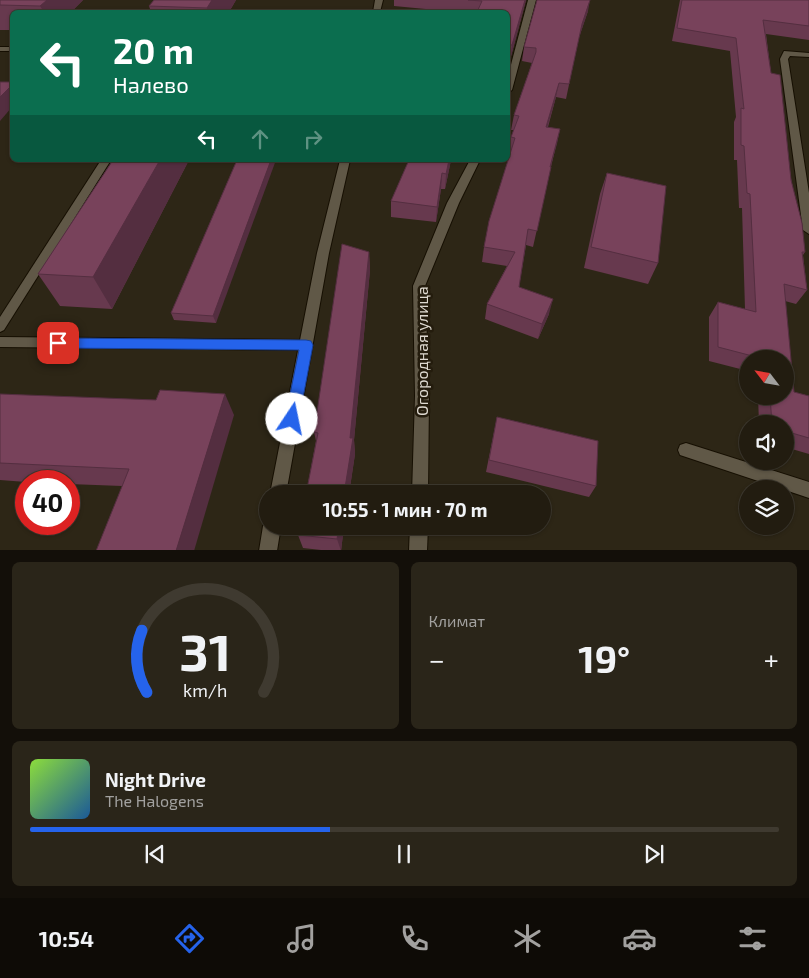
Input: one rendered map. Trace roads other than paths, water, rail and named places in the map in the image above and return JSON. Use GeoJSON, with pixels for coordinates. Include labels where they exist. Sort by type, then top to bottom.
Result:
{"type":"FeatureCollection","features":[{"type":"Feature","properties":{"kind":"street"},"geometry":{"type":"LineString","coordinates":[[510,82],[532,0]]}},
{"type":"Feature","properties":{"kind":"street"},"geometry":{"type":"LineString","coordinates":[[809,55],[788,54],[784,59],[809,230]]}},
{"type":"Feature","properties":{"kind":"street"},"geometry":{"type":"LineString","coordinates":[[280,485],[323,254],[344,162]]}},
{"type":"Feature","properties":{"kind":"street","name":"Огородная улица"},"geometry":{"type":"LineString","coordinates":[[420,485],[422,396],[419,286],[453,203],[474,162]]}},
{"type":"Feature","properties":{"kind":"street"},"geometry":{"type":"LineString","coordinates":[[686,450],[809,490]]}},
{"type":"Feature","properties":{"kind":"street"},"geometry":{"type":"LineString","coordinates":[[268,550],[270,535]]}},
{"type":"Feature","properties":{"kind":"street"},"geometry":{"type":"LineString","coordinates":[[418,550],[419,535]]}},
{"type":"Feature","properties":{"kind":"lane"},"geometry":{"type":"LineString","coordinates":[[0,327],[105,162]]}},
{"type":"Feature","properties":{"kind":"lane"},"geometry":{"type":"LineString","coordinates":[[0,342],[306,345]]}}]}
